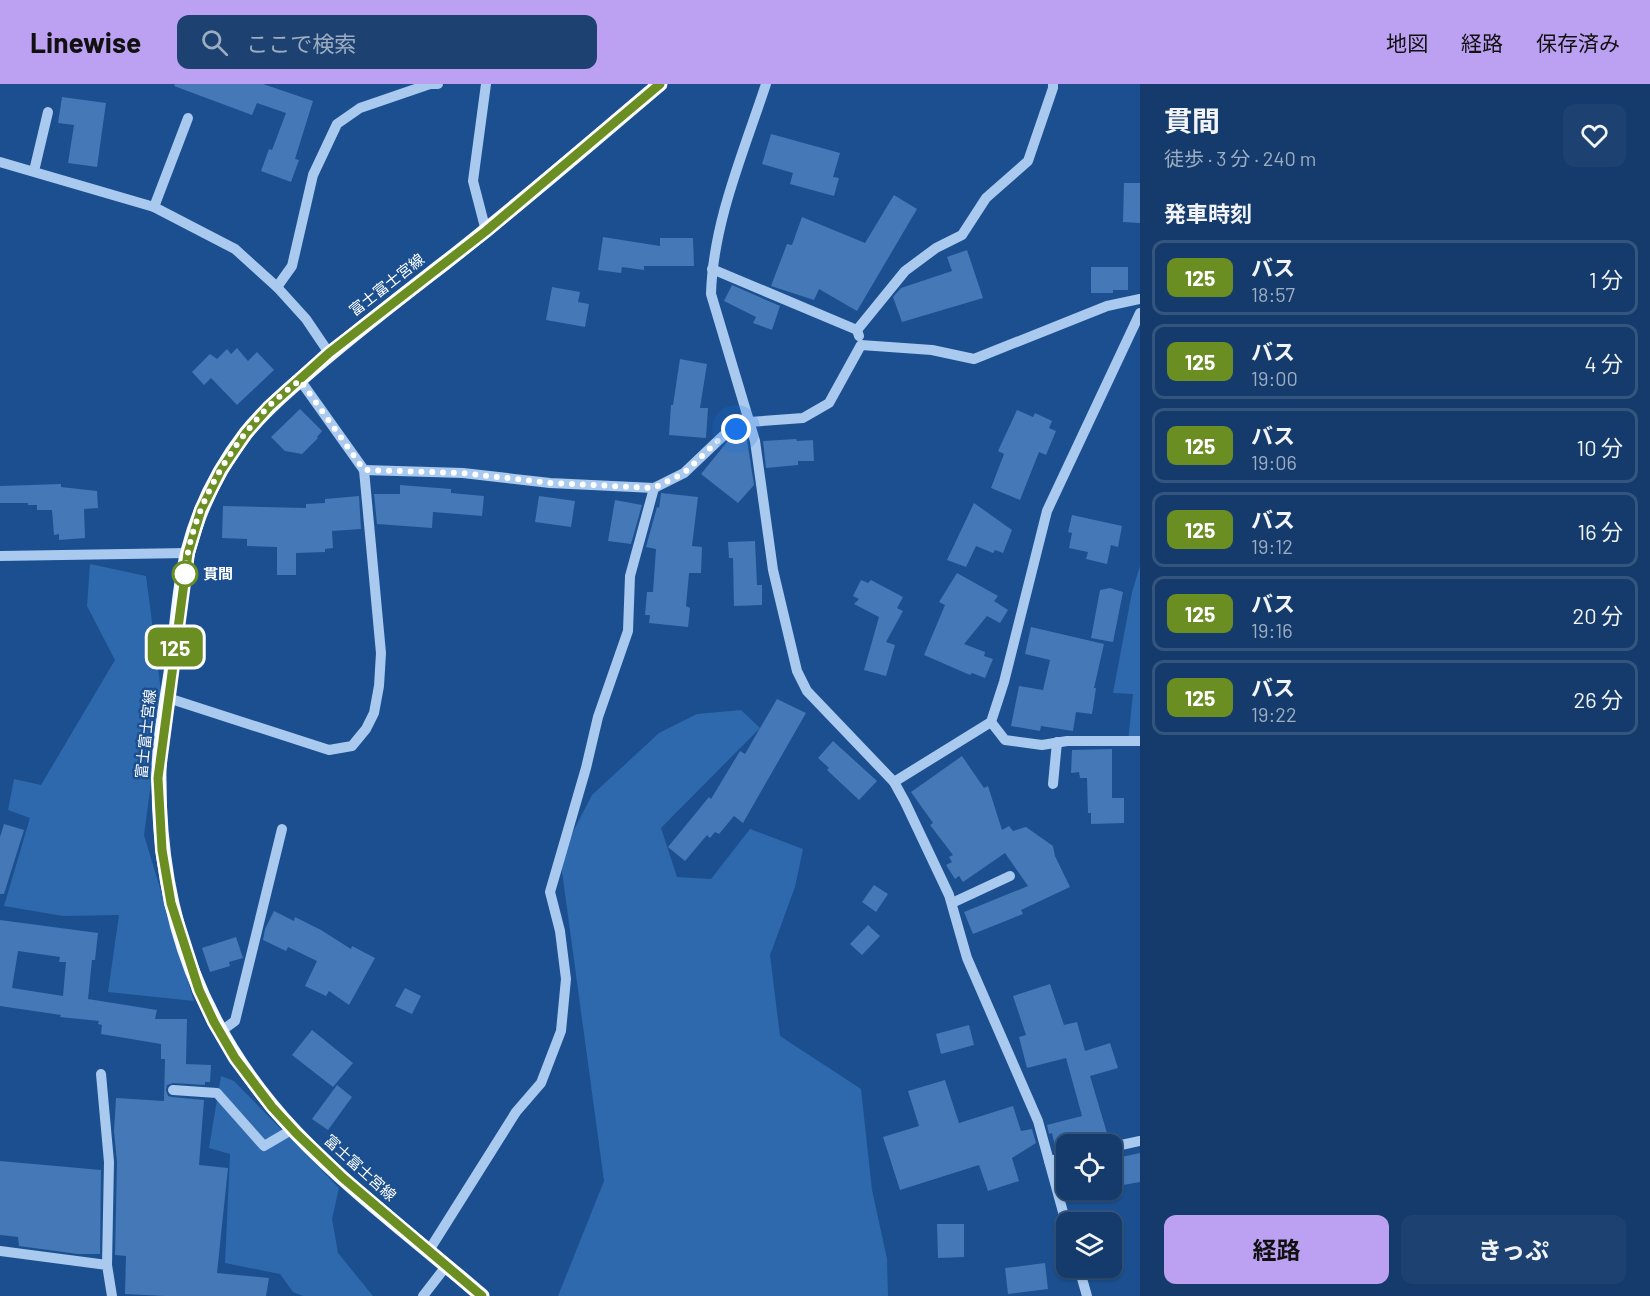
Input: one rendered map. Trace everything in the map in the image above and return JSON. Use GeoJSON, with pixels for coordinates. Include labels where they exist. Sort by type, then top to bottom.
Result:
{"type":"FeatureCollection","features":[{"type":"Feature","properties":{"kind":"main road","name":"富士富士宮線"},"geometry":{"type":"LineString","coordinates":[[482,1296],[343,1178],[272,1107],[235,1058],[219,1032],[199,990],[171,903],[164,860],[158,778],[188,553],[201,510],[221,470],[246,433],[269,407],[329,353],[486,231],[660,84]]}},
{"type":"Feature","properties":{"kind":"street"},"geometry":{"type":"LineString","coordinates":[[277,287],[292,266],[313,175],[337,124],[360,108],[430,84],[438,84]]}},
{"type":"Feature","properties":{"kind":"street"},"geometry":{"type":"LineString","coordinates":[[486,84],[473,181],[486,231]]}},
{"type":"Feature","properties":{"kind":"street"},"geometry":{"type":"LineString","coordinates":[[766,84],[729,196],[712,269],[711,294],[755,441],[773,570],[796,671],[807,691],[894,782],[905,802],[952,903],[967,958],[1038,1121],[1063,1212]]}},
{"type":"Feature","properties":{"kind":"street"},"geometry":{"type":"LineString","coordinates":[[857,330],[905,271],[936,248],[962,235],[986,198],[1028,161],[1053,84]]}},
{"type":"Feature","properties":{"kind":"street"},"geometry":{"type":"LineString","coordinates":[[34,171],[48,112]]}},
{"type":"Feature","properties":{"kind":"street"},"geometry":{"type":"LineString","coordinates":[[154,207],[188,118]]}},
{"type":"Feature","properties":{"kind":"street"},"geometry":{"type":"LineString","coordinates":[[0,162],[154,207],[236,249],[277,287],[306,319],[329,353]]}},
{"type":"Feature","properties":{"kind":"street"},"geometry":{"type":"LineString","coordinates":[[712,269],[857,330]]}},
{"type":"Feature","properties":{"kind":"street"},"geometry":{"type":"LineString","coordinates":[[861,345],[932,350],[974,358],[1107,306],[1140,298]]}},
{"type":"Feature","properties":{"kind":"street"},"geometry":{"type":"LineString","coordinates":[[894,782],[991,722],[1004,682],[1047,511],[1140,313]]}},
{"type":"Feature","properties":{"kind":"street"},"geometry":{"type":"LineString","coordinates":[[364,470],[463,473],[550,483],[654,488],[684,473],[723,436],[749,422],[803,418],[829,403],[861,345],[857,330]]}},
{"type":"Feature","properties":{"kind":"street"},"geometry":{"type":"LineString","coordinates":[[168,698],[329,750],[352,746],[366,729],[374,713],[379,686],[381,653],[364,470],[300,380]]}},
{"type":"Feature","properties":{"kind":"street"},"geometry":{"type":"LineString","coordinates":[[428,1251],[516,1112],[541,1083],[561,1031],[566,979],[560,931],[550,892],[586,768],[598,717],[628,631],[630,576],[654,488]]}},
{"type":"Feature","properties":{"kind":"street"},"geometry":{"type":"LineString","coordinates":[[0,556],[188,553]]}},
{"type":"Feature","properties":{"kind":"street"},"geometry":{"type":"LineString","coordinates":[[991,722],[1005,740],[1042,745],[1057,742],[1140,741]]}},
{"type":"Feature","properties":{"kind":"street"},"geometry":{"type":"LineString","coordinates":[[1053,784],[1057,742]]}},
{"type":"Feature","properties":{"kind":"street"},"geometry":{"type":"LineString","coordinates":[[219,1032],[236,1021],[282,829]]}},
{"type":"Feature","properties":{"kind":"street"},"geometry":{"type":"LineString","coordinates":[[952,903],[1010,876]]}},
{"type":"Feature","properties":{"kind":"street"},"geometry":{"type":"LineString","coordinates":[[100,1074],[109,1162],[107,1265],[111,1296]]}},
{"type":"Feature","properties":{"kind":"street"},"geometry":{"type":"LineString","coordinates":[[173,1090],[217,1094],[264,1146],[293,1129]]}},
{"type":"Feature","properties":{"kind":"street"},"geometry":{"type":"LineString","coordinates":[[1122,1145],[1140,1141]]}},
{"type":"Feature","properties":{"kind":"street"},"geometry":{"type":"LineString","coordinates":[[1049,1161],[1056,1159]]}},
{"type":"Feature","properties":{"kind":"street"},"geometry":{"type":"LineString","coordinates":[[0,1251],[107,1265]]}},
{"type":"Feature","properties":{"kind":"street"},"geometry":{"type":"LineString","coordinates":[[423,1296],[447,1265]]}},
{"type":"Feature","properties":{"kind":"street"},"geometry":{"type":"LineString","coordinates":[[1082,1278],[1087,1296]]}},
{"type":"Feature","properties":{"kind":"shaded area"},"geometry":{"type":"Polygon","coordinates":[[[90,564],[146,576],[162,699],[144,835],[194,1001],[108,992],[119,915],[63,916],[4,906],[30,818],[8,810],[14,779],[41,785],[115,660],[87,606],[90,564]]]}},
{"type":"Feature","properties":{"kind":"shaded area"},"geometry":{"type":"Polygon","coordinates":[[[1140,566],[1140,742],[1128,741],[1133,694],[1113,693],[1132,592],[1140,566]]]}},
{"type":"Feature","properties":{"kind":"shaded area"},"geometry":{"type":"Polygon","coordinates":[[[741,710],[760,728],[661,828],[677,877],[711,879],[750,829],[803,849],[795,887],[770,955],[780,1036],[861,1089],[872,1190],[887,1259],[888,1296],[558,1296],[604,1181],[560,857],[592,795],[659,733],[697,714],[741,710]]]}},
{"type":"Feature","properties":{"kind":"shaded area"},"geometry":{"type":"Polygon","coordinates":[[[221,1076],[234,1081],[339,1188],[332,1219],[338,1253],[373,1296],[303,1296],[293,1292],[280,1274],[225,1263],[230,1154],[209,1148],[221,1076]]]}},
{"type":"Feature","properties":{"kind":"building"},"geometry":{"type":"Polygon","coordinates":[[[175,84],[263,84],[313,101],[295,159],[299,160],[291,182],[261,171],[286,113],[257,103],[252,115],[174,86],[175,84]]]}},
{"type":"Feature","properties":{"kind":"building"},"geometry":{"type":"Polygon","coordinates":[[[62,97],[106,103],[97,167],[68,163],[74,125],[58,123],[62,97]]]}},
{"type":"Feature","properties":{"kind":"building"},"geometry":{"type":"Polygon","coordinates":[[[771,134],[840,153],[833,177],[839,178],[834,196],[790,184],[793,173],[762,164],[771,134]]]}},
{"type":"Feature","properties":{"kind":"building"},"geometry":{"type":"Polygon","coordinates":[[[1124,183],[1140,183],[1140,223],[1123,222],[1124,183]]]}},
{"type":"Feature","properties":{"kind":"building"},"geometry":{"type":"Polygon","coordinates":[[[894,195],[917,209],[857,311],[819,289],[814,300],[771,286],[787,244],[792,245],[802,217],[865,243],[894,195]]]}},
{"type":"Feature","properties":{"kind":"building"},"geometry":{"type":"Polygon","coordinates":[[[603,237],[660,246],[660,238],[693,238],[694,266],[644,266],[644,270],[622,267],[621,273],[598,270],[603,237]]]}},
{"type":"Feature","properties":{"kind":"building"},"geometry":{"type":"Polygon","coordinates":[[[967,250],[983,298],[902,322],[893,297],[901,288],[952,271],[947,257],[967,250]]]}},
{"type":"Feature","properties":{"kind":"building"},"geometry":{"type":"Polygon","coordinates":[[[1091,267],[1128,267],[1128,290],[1091,293],[1091,267]]]}},
{"type":"Feature","properties":{"kind":"building"},"geometry":{"type":"Polygon","coordinates":[[[732,285],[780,306],[772,330],[753,323],[756,317],[724,301],[732,285]]]}},
{"type":"Feature","properties":{"kind":"building"},"geometry":{"type":"Polygon","coordinates":[[[552,287],[580,292],[578,302],[589,304],[585,327],[546,320],[552,287]]]}},
{"type":"Feature","properties":{"kind":"building"},"geometry":{"type":"Polygon","coordinates":[[[237,348],[248,361],[257,352],[274,370],[237,405],[211,378],[204,385],[192,372],[210,354],[217,359],[227,349],[231,354],[237,348]]]}},
{"type":"Feature","properties":{"kind":"building"},"geometry":{"type":"Polygon","coordinates":[[[680,359],[707,364],[700,408],[708,408],[706,438],[669,435],[671,405],[673,405],[680,359]]]}},
{"type":"Feature","properties":{"kind":"building"},"geometry":{"type":"Polygon","coordinates":[[[300,409],[322,431],[302,454],[285,451],[271,437],[300,409]]]}},
{"type":"Feature","properties":{"kind":"building"},"geometry":{"type":"Polygon","coordinates":[[[1017,410],[1033,417],[1035,413],[1052,421],[1049,428],[1056,431],[1046,455],[1039,452],[1020,500],[991,488],[1004,454],[998,451],[1017,410]]]}},
{"type":"Feature","properties":{"kind":"building"},"geometry":{"type":"Polygon","coordinates":[[[796,439],[797,441],[813,440],[814,461],[798,461],[798,465],[766,468],[763,441],[796,439]]]}},
{"type":"Feature","properties":{"kind":"building"},"geometry":{"type":"Polygon","coordinates":[[[747,440],[754,485],[738,503],[701,474],[727,442],[747,440]]]}},
{"type":"Feature","properties":{"kind":"building"},"geometry":{"type":"Polygon","coordinates":[[[61,484],[61,487],[97,491],[98,508],[84,509],[85,538],[59,540],[59,534],[54,535],[52,510],[37,510],[37,505],[28,505],[28,503],[0,503],[0,486],[61,484]]]}},
{"type":"Feature","properties":{"kind":"building"},"geometry":{"type":"Polygon","coordinates":[[[400,485],[451,489],[451,493],[484,496],[482,516],[433,512],[432,528],[377,524],[374,494],[400,494],[400,485]]]}},
{"type":"Feature","properties":{"kind":"building"},"geometry":{"type":"Polygon","coordinates":[[[661,493],[698,497],[692,546],[702,547],[701,573],[689,573],[686,606],[690,608],[688,627],[649,623],[650,615],[645,615],[647,592],[653,592],[656,549],[646,547],[657,507],[659,508],[661,493]]]}},
{"type":"Feature","properties":{"kind":"building"},"geometry":{"type":"Polygon","coordinates":[[[359,496],[361,529],[332,531],[333,548],[325,549],[325,552],[296,553],[296,575],[277,575],[277,547],[247,546],[247,539],[222,538],[223,506],[306,508],[306,504],[325,503],[325,499],[359,496]]]}},
{"type":"Feature","properties":{"kind":"building"},"geometry":{"type":"Polygon","coordinates":[[[539,496],[575,501],[571,527],[535,522],[539,496]]]}},
{"type":"Feature","properties":{"kind":"building"},"geometry":{"type":"Polygon","coordinates":[[[615,500],[642,505],[631,544],[608,541],[615,500]]]}},
{"type":"Feature","properties":{"kind":"building"},"geometry":{"type":"Polygon","coordinates":[[[974,503],[1012,530],[1003,553],[995,550],[993,553],[976,546],[966,567],[947,560],[974,503]]]}},
{"type":"Feature","properties":{"kind":"building"},"geometry":{"type":"Polygon","coordinates":[[[1072,515],[1122,526],[1118,547],[1111,545],[1107,564],[1086,559],[1088,552],[1069,548],[1072,533],[1068,532],[1072,515]]]}},
{"type":"Feature","properties":{"kind":"building"},"geometry":{"type":"Polygon","coordinates":[[[755,541],[757,585],[762,585],[762,605],[734,606],[733,558],[729,558],[728,542],[755,541]]]}},
{"type":"Feature","properties":{"kind":"building"},"geometry":{"type":"Polygon","coordinates":[[[957,573],[998,596],[994,601],[1008,610],[1000,623],[987,616],[964,644],[985,652],[984,656],[993,659],[985,678],[972,673],[970,675],[924,655],[945,605],[939,602],[957,573]]]}},
{"type":"Feature","properties":{"kind":"building"},"geometry":{"type":"Polygon","coordinates":[[[861,580],[868,583],[871,580],[903,597],[897,608],[903,611],[886,642],[895,645],[886,676],[864,670],[879,617],[854,604],[859,599],[853,596],[861,580]]]}},
{"type":"Feature","properties":{"kind":"building"},"geometry":{"type":"Polygon","coordinates":[[[1110,588],[1123,592],[1113,642],[1091,638],[1100,590],[1110,588]]]}},
{"type":"Feature","properties":{"kind":"building"},"geometry":{"type":"Polygon","coordinates":[[[1031,627],[1104,644],[1094,688],[1096,688],[1092,714],[1076,712],[1073,731],[1041,726],[1040,731],[1011,726],[1019,686],[1043,690],[1050,660],[1025,654],[1031,627]]]}},
{"type":"Feature","properties":{"kind":"building"},"geometry":{"type":"Polygon","coordinates":[[[777,699],[806,713],[743,823],[734,816],[719,834],[715,832],[710,838],[707,835],[685,861],[668,847],[709,797],[711,799],[740,751],[745,754],[777,699]]]}},
{"type":"Feature","properties":{"kind":"building"},"geometry":{"type":"Polygon","coordinates":[[[833,741],[877,781],[859,800],[827,770],[829,768],[818,758],[833,741]]]}},
{"type":"Feature","properties":{"kind":"building"},"geometry":{"type":"Polygon","coordinates":[[[1112,749],[1112,798],[1124,798],[1124,823],[1091,824],[1091,813],[1088,813],[1087,778],[1080,778],[1079,772],[1071,773],[1072,750],[1112,749]]]}},
{"type":"Feature","properties":{"kind":"building"},"geometry":{"type":"Polygon","coordinates":[[[962,756],[984,788],[988,786],[1002,830],[1009,826],[1013,831],[1026,827],[1053,846],[1055,856],[1070,887],[1021,910],[1023,914],[973,934],[964,912],[1028,886],[1005,853],[963,882],[959,876],[955,879],[946,865],[952,862],[949,857],[953,855],[930,825],[933,823],[911,792],[962,756]]]}},
{"type":"Feature","properties":{"kind":"building"},"geometry":{"type":"Polygon","coordinates":[[[4,824],[24,830],[4,894],[0,894],[0,837],[4,824]]]}},
{"type":"Feature","properties":{"kind":"building"},"geometry":{"type":"Polygon","coordinates":[[[874,885],[888,894],[876,912],[862,902],[874,885]]]}},
{"type":"Feature","properties":{"kind":"building"},"geometry":{"type":"Polygon","coordinates":[[[274,911],[294,921],[295,917],[351,949],[352,946],[375,958],[349,1005],[329,991],[326,996],[305,986],[317,961],[288,947],[286,951],[263,940],[265,929],[274,911]]]}},
{"type":"Feature","properties":{"kind":"building"},"geometry":{"type":"Polygon","coordinates":[[[0,920],[98,933],[95,960],[92,960],[88,999],[157,1010],[155,1019],[187,1019],[186,1064],[211,1065],[210,1082],[205,1082],[205,1085],[173,1083],[167,1085],[166,1090],[168,1096],[204,1100],[199,1165],[228,1168],[217,1273],[269,1278],[266,1296],[125,1294],[126,1256],[115,1255],[116,1098],[164,1101],[165,1059],[161,1059],[161,1044],[101,1034],[102,1025],[98,1024],[99,1021],[60,1017],[61,1015],[0,1006],[0,920]],[[18,951],[12,988],[63,996],[66,962],[59,962],[60,957],[18,951]]]}},
{"type":"Feature","properties":{"kind":"building"},"geometry":{"type":"Polygon","coordinates":[[[868,925],[880,936],[862,955],[850,944],[868,925]]]}},
{"type":"Feature","properties":{"kind":"building"},"geometry":{"type":"Polygon","coordinates":[[[236,937],[243,958],[229,962],[230,966],[210,972],[202,948],[236,937]]]}},
{"type":"Feature","properties":{"kind":"building"},"geometry":{"type":"Polygon","coordinates":[[[1050,984],[1064,1025],[1077,1022],[1085,1051],[1110,1043],[1118,1068],[1090,1076],[1107,1133],[1056,1134],[1055,1146],[1052,1133],[1049,1134],[1047,1125],[1082,1116],[1066,1058],[1027,1068],[1019,1037],[1026,1035],[1013,996],[1050,984]]]}},
{"type":"Feature","properties":{"kind":"building"},"geometry":{"type":"Polygon","coordinates":[[[405,988],[421,996],[412,1014],[395,1006],[405,988]]]}},
{"type":"Feature","properties":{"kind":"building"},"geometry":{"type":"Polygon","coordinates":[[[969,1025],[974,1045],[941,1054],[936,1034],[969,1025]]]}},
{"type":"Feature","properties":{"kind":"building"},"geometry":{"type":"Polygon","coordinates":[[[312,1030],[353,1063],[333,1087],[292,1055],[312,1030]]]}},
{"type":"Feature","properties":{"kind":"building"},"geometry":{"type":"Polygon","coordinates":[[[945,1080],[959,1123],[1013,1106],[1021,1131],[1032,1129],[1036,1143],[1012,1158],[1019,1181],[988,1191],[979,1165],[900,1190],[883,1137],[919,1126],[908,1091],[945,1080]]]}},
{"type":"Feature","properties":{"kind":"building"},"geometry":{"type":"Polygon","coordinates":[[[337,1085],[352,1097],[328,1130],[312,1119],[337,1085]]]}},
{"type":"Feature","properties":{"kind":"building"},"geometry":{"type":"Polygon","coordinates":[[[1140,1153],[1140,1182],[1122,1185],[1122,1157],[1140,1153]]]}},
{"type":"Feature","properties":{"kind":"building"},"geometry":{"type":"Polygon","coordinates":[[[0,1161],[101,1170],[100,1254],[78,1254],[19,1246],[18,1237],[0,1235],[0,1161]]]}},
{"type":"Feature","properties":{"kind":"building"},"geometry":{"type":"Polygon","coordinates":[[[937,1224],[964,1224],[964,1257],[938,1258],[937,1224]]]}},
{"type":"Feature","properties":{"kind":"building"},"geometry":{"type":"Polygon","coordinates":[[[1045,1263],[1048,1289],[1008,1294],[1005,1268],[1045,1263]]]}},
{"type":"Feature","properties":{"kind":"bus line","name":"125"},"geometry":{"type":"LineString","coordinates":[[482,1296],[343,1178],[272,1107],[235,1058],[199,990],[171,903],[162,850],[158,778],[188,553],[201,510],[221,470],[246,433],[269,407],[329,353],[486,231],[660,84]]}},
{"type":"Feature","properties":{"kind":"place","name":"貫間"},"geometry":{"type":"Point","coordinates":[185,574]}},
{"type":"Feature","properties":{"kind":"route"},"geometry":{"type":"LineString","coordinates":[[185,574],[188,553],[201,510],[221,470],[246,433],[269,407],[300,380],[364,470],[463,473],[550,483],[654,488],[684,473],[723,436],[736,429]]}}]}
